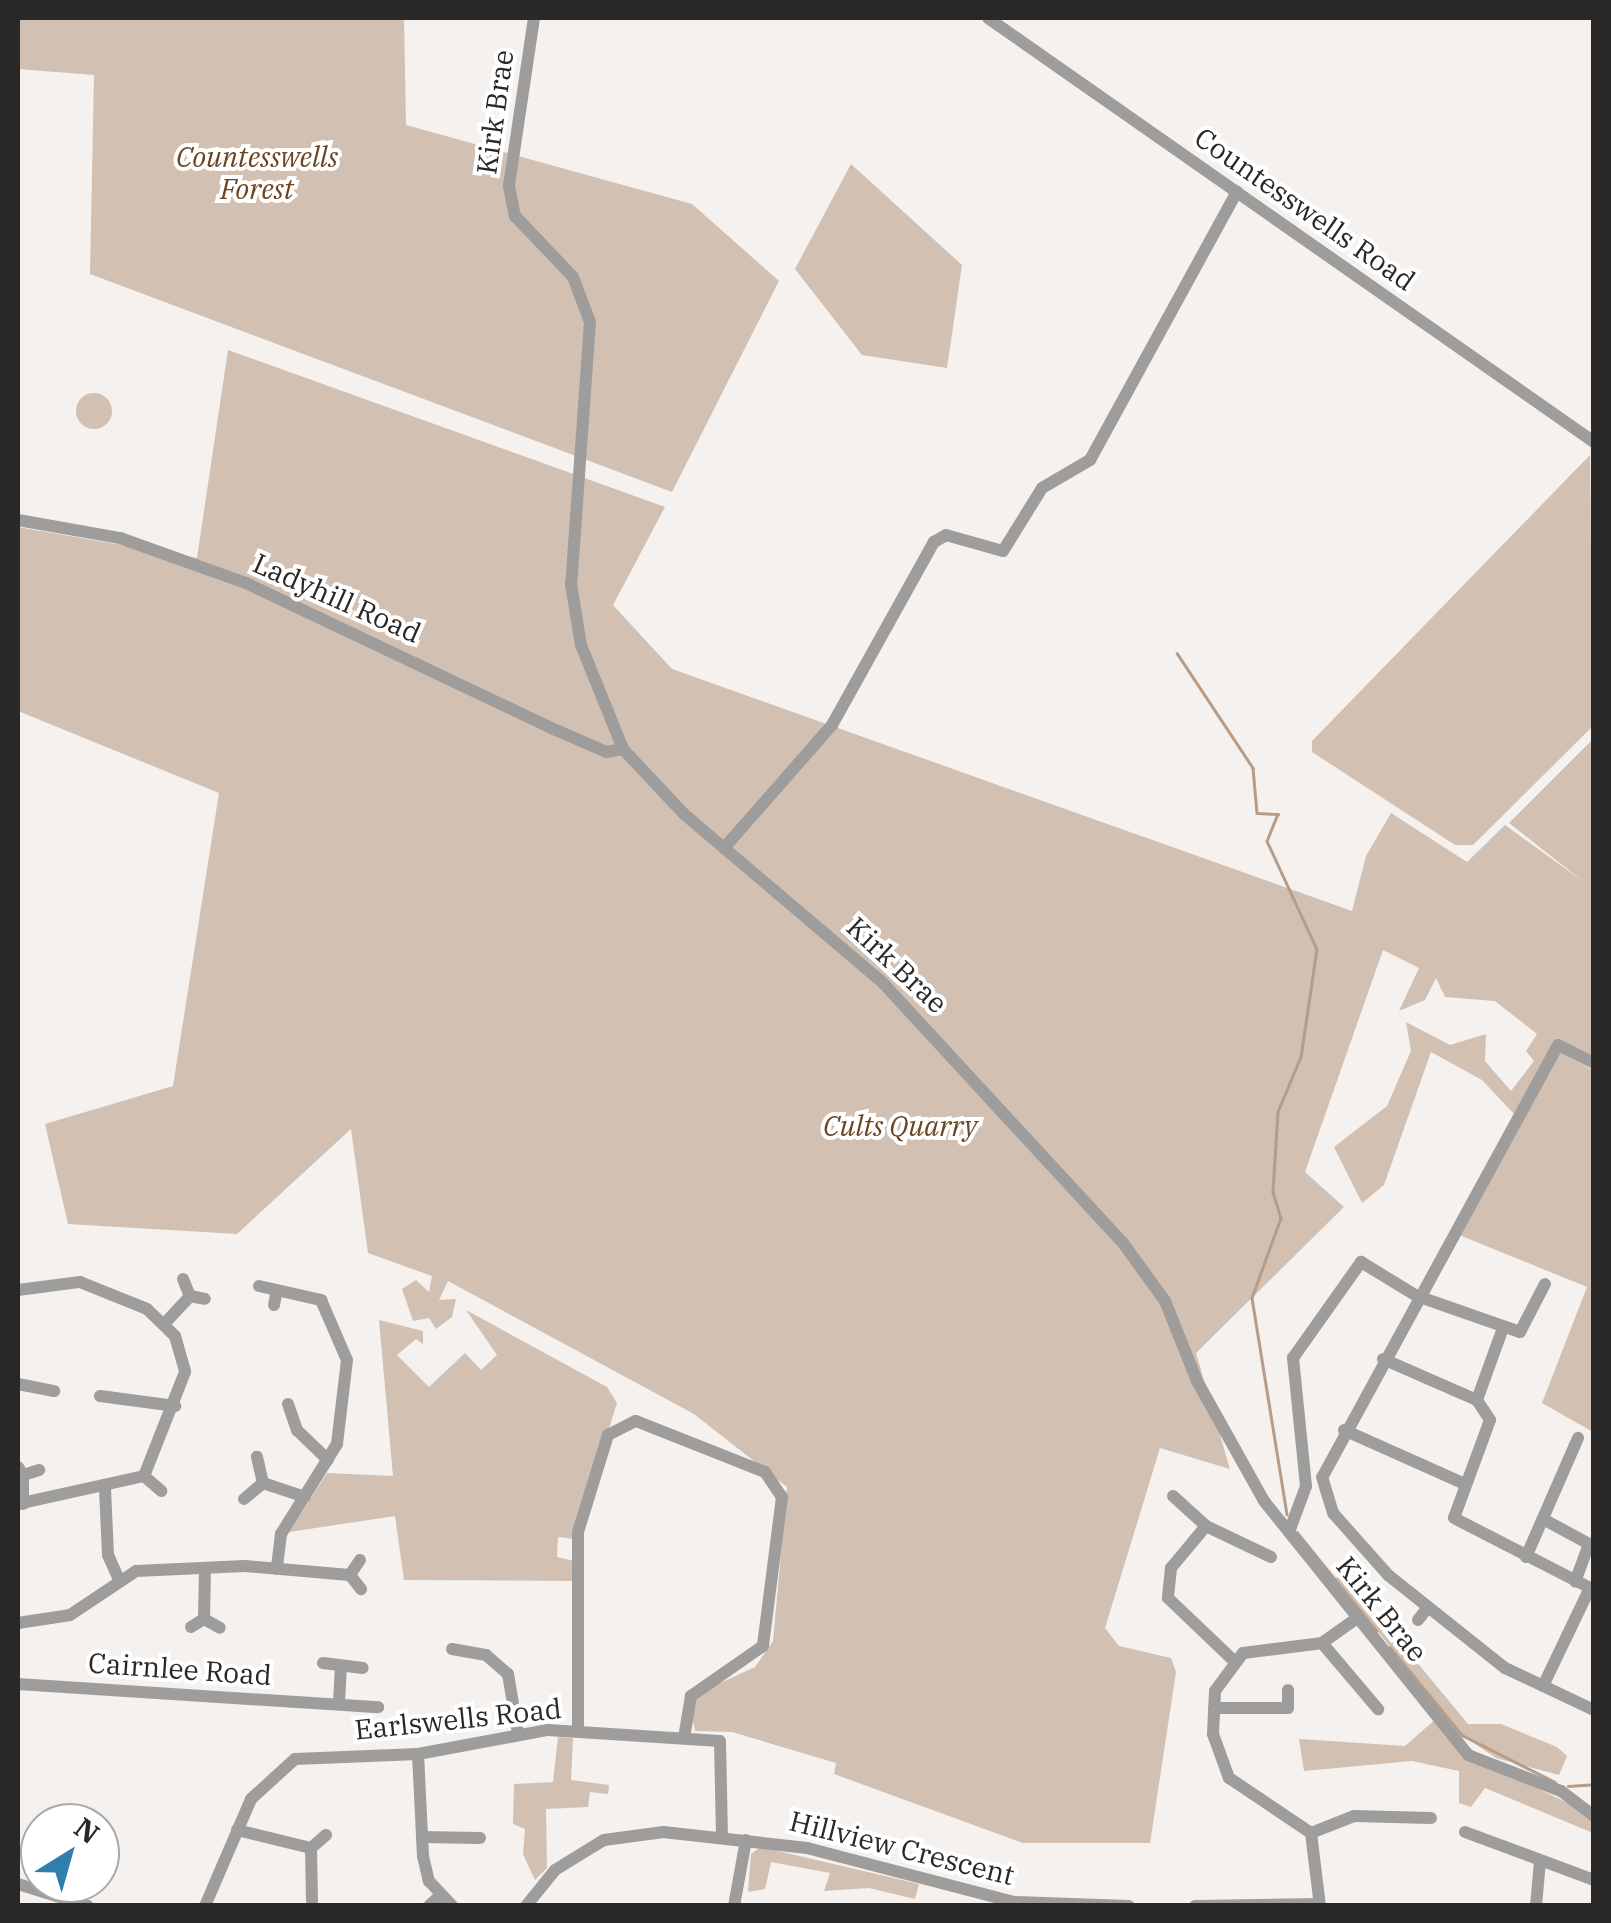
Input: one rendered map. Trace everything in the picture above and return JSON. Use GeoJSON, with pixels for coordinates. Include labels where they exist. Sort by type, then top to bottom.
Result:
{"type":"FeatureCollection","features":[{"type":"Feature","properties":{"kind":"street","name":"Kirk Brae"},"geometry":{"type":"LineString","coordinates":[[534,18],[508,186],[515,216],[573,276],[590,322],[592,397],[572,584],[581,646],[623,748],[724,848],[883,982],[1123,1243],[1165,1302],[1240,1463],[1289,1532],[1468,1755],[1561,1791],[1594,1816]]}},
{"type":"Feature","properties":{"kind":"street","name":"Countesswells Road"},"geometry":{"type":"LineString","coordinates":[[988,18],[1594,442]]}},
{"type":"Feature","properties":{"kind":"street"},"geometry":{"type":"LineString","coordinates":[[724,848],[832,725],[934,542],[946,536],[1003,550],[1046,484],[1090,460],[1236,192]]}},
{"type":"Feature","properties":{"kind":"street","name":"Ladyhill Road"},"geometry":{"type":"LineString","coordinates":[[18,520],[120,538],[246,583],[606,752],[623,748]]}},
{"type":"Feature","properties":{"kind":"street"},"geometry":{"type":"LineString","coordinates":[[1594,1063],[1558,1045],[1323,1467],[1333,1514],[1428,1607],[1543,1686],[1594,1710]]}},
{"type":"Feature","properties":{"kind":"street"},"geometry":{"type":"LineString","coordinates":[[1289,1532],[1306,1486],[1293,1358],[1308,1331],[1361,1262],[1417,1296],[1504,1328],[1529,1324],[1545,1284]]}},
{"type":"Feature","properties":{"kind":"street"},"geometry":{"type":"LineString","coordinates":[[184,1278],[190,1296]]}},
{"type":"Feature","properties":{"kind":"street"},"geometry":{"type":"LineString","coordinates":[[18,1290],[80,1282],[166,1322],[184,1351],[175,1406],[144,1476],[105,1489],[20,1504],[20,1470],[39,1470]]}},
{"type":"Feature","properties":{"kind":"street"},"geometry":{"type":"LineString","coordinates":[[259,1286],[321,1300],[346,1352],[328,1460],[281,1534],[277,1569]]}},
{"type":"Feature","properties":{"kind":"street"},"geometry":{"type":"LineString","coordinates":[[274,1305],[277,1290]]}},
{"type":"Feature","properties":{"kind":"street"},"geometry":{"type":"LineString","coordinates":[[190,1296],[205,1299]]}},
{"type":"Feature","properties":{"kind":"street"},"geometry":{"type":"LineString","coordinates":[[166,1322],[190,1296]]}},
{"type":"Feature","properties":{"kind":"street"},"geometry":{"type":"LineString","coordinates":[[1477,1400],[1504,1328]]}},
{"type":"Feature","properties":{"kind":"street"},"geometry":{"type":"LineString","coordinates":[[1383,1359],[1477,1400],[1490,1420],[1465,1484],[1457,1524],[1591,1589],[1543,1686]]}},
{"type":"Feature","properties":{"kind":"street"},"geometry":{"type":"LineString","coordinates":[[18,1384],[54,1391]]}},
{"type":"Feature","properties":{"kind":"street"},"geometry":{"type":"LineString","coordinates":[[100,1396],[175,1406]]}},
{"type":"Feature","properties":{"kind":"street"},"geometry":{"type":"LineString","coordinates":[[288,1404],[296,1430],[328,1460]]}},
{"type":"Feature","properties":{"kind":"street"},"geometry":{"type":"LineString","coordinates":[[578,1731],[578,1532],[608,1435],[636,1421],[766,1472],[782,1497],[762,1646],[691,1696],[684,1738]]}},
{"type":"Feature","properties":{"kind":"street"},"geometry":{"type":"LineString","coordinates":[[1344,1430],[1465,1484]]}},
{"type":"Feature","properties":{"kind":"street"},"geometry":{"type":"LineString","coordinates":[[1526,1558],[1578,1438]]}},
{"type":"Feature","properties":{"kind":"street"},"geometry":{"type":"LineString","coordinates":[[258,1457],[263,1483]]}},
{"type":"Feature","properties":{"kind":"street"},"geometry":{"type":"LineString","coordinates":[[144,1476],[161,1490]]}},
{"type":"Feature","properties":{"kind":"street"},"geometry":{"type":"LineString","coordinates":[[263,1483],[305,1497]]}},
{"type":"Feature","properties":{"kind":"street"},"geometry":{"type":"LineString","coordinates":[[244,1499],[263,1483]]}},
{"type":"Feature","properties":{"kind":"street"},"geometry":{"type":"LineString","coordinates":[[105,1489],[108,1555],[119,1580]]}},
{"type":"Feature","properties":{"kind":"street"},"geometry":{"type":"LineString","coordinates":[[1173,1496],[1206,1526],[1267,1551]]}},
{"type":"Feature","properties":{"kind":"street"},"geometry":{"type":"LineString","coordinates":[[1543,1519],[1589,1544],[1575,1582]]}},
{"type":"Feature","properties":{"kind":"street"},"geometry":{"type":"LineString","coordinates":[[1206,1526],[1171,1568],[1168,1598],[1233,1660]]}},
{"type":"Feature","properties":{"kind":"street"},"geometry":{"type":"LineString","coordinates":[[350,1575],[360,1560]]}},
{"type":"Feature","properties":{"kind":"street"},"geometry":{"type":"LineString","coordinates":[[204,1619],[205,1568]]}},
{"type":"Feature","properties":{"kind":"street"},"geometry":{"type":"LineString","coordinates":[[18,1624],[70,1615],[119,1580],[205,1568],[350,1575],[361,1590]]}},
{"type":"Feature","properties":{"kind":"street"},"geometry":{"type":"LineString","coordinates":[[1418,1620],[1428,1607]]}},
{"type":"Feature","properties":{"kind":"street"},"geometry":{"type":"LineString","coordinates":[[1195,1906],[1320,1905],[1311,1833],[1229,1778],[1214,1708],[1233,1660],[1258,1648],[1322,1644],[1357,1618]]}},
{"type":"Feature","properties":{"kind":"street"},"geometry":{"type":"LineString","coordinates":[[191,1627],[204,1619]]}},
{"type":"Feature","properties":{"kind":"street"},"geometry":{"type":"LineString","coordinates":[[204,1619],[220,1628]]}},
{"type":"Feature","properties":{"kind":"street"},"geometry":{"type":"LineString","coordinates":[[1322,1644],[1334,1669],[1378,1709]]}},
{"type":"Feature","properties":{"kind":"street"},"geometry":{"type":"LineString","coordinates":[[452,1649],[486,1655],[508,1674],[518,1733]]}},
{"type":"Feature","properties":{"kind":"street"},"geometry":{"type":"LineString","coordinates":[[322,1663],[364,1668]]}},
{"type":"Feature","properties":{"kind":"street"},"geometry":{"type":"LineString","coordinates":[[339,1703],[342,1666]]}},
{"type":"Feature","properties":{"kind":"street","name":"Cairnlee Road"},"geometry":{"type":"LineString","coordinates":[[18,1684],[378,1707]]}},
{"type":"Feature","properties":{"kind":"street"},"geometry":{"type":"LineString","coordinates":[[1214,1708],[1288,1708],[1288,1690]]}},
{"type":"Feature","properties":{"kind":"street","name":"Earlswells Road"},"geometry":{"type":"LineString","coordinates":[[205,1906],[258,1788],[284,1763],[418,1754],[518,1733],[578,1731],[684,1738],[727,1748],[722,1836]]}},
{"type":"Feature","properties":{"kind":"street"},"geometry":{"type":"LineString","coordinates":[[418,1754],[422,1837],[441,1896],[452,1906]]}},
{"type":"Feature","properties":{"kind":"street"},"geometry":{"type":"LineString","coordinates":[[1311,1833],[1354,1816],[1431,1818]]}},
{"type":"Feature","properties":{"kind":"street"},"geometry":{"type":"LineString","coordinates":[[237,1830],[311,1848]]}},
{"type":"Feature","properties":{"kind":"street"},"geometry":{"type":"LineString","coordinates":[[1464,1832],[1594,1880]]}},
{"type":"Feature","properties":{"kind":"street"},"geometry":{"type":"LineString","coordinates":[[311,1848],[326,1835]]}},
{"type":"Feature","properties":{"kind":"street","name":"Hillview Crescent"},"geometry":{"type":"LineString","coordinates":[[526,1906],[555,1870],[604,1840],[722,1836],[1014,1902],[1129,1906]]}},
{"type":"Feature","properties":{"kind":"street"},"geometry":{"type":"LineString","coordinates":[[422,1837],[480,1838]]}},
{"type":"Feature","properties":{"kind":"street"},"geometry":{"type":"LineString","coordinates":[[734,1906],[746,1840]]}},
{"type":"Feature","properties":{"kind":"street"},"geometry":{"type":"LineString","coordinates":[[311,1848],[312,1902]]}},
{"type":"Feature","properties":{"kind":"street"},"geometry":{"type":"LineString","coordinates":[[1536,1906],[1540,1861]]}},
{"type":"Feature","properties":{"kind":"street"},"geometry":{"type":"LineString","coordinates":[[429,1906],[441,1896]]}},
{"type":"Feature","properties":{"kind":"green space","name":"Countesswells Forest"},"geometry":{"type":"Polygon","coordinates":[[[18,18],[404,18],[406,125],[692,204],[779,281],[672,492],[90,274],[94,75],[18,69],[18,18]]]}},
{"type":"Feature","properties":{"kind":"green space"},"geometry":{"type":"Polygon","coordinates":[[[851,164],[962,265],[947,368],[862,355],[795,269],[851,164]]]}},
{"type":"Feature","properties":{"kind":"green space","name":"Cults Quarry"},"geometry":{"type":"Polygon","coordinates":[[[228,350],[665,507],[613,605],[672,669],[1352,911],[1366,856],[1391,813],[1467,862],[1505,825],[1584,882],[1509,823],[1593,739],[1593,1064],[1565,1055],[1593,1070],[1593,1432],[1542,1403],[1587,1287],[1452,1232],[1516,1116],[1482,1080],[1431,1052],[1384,1185],[1362,1203],[1334,1147],[1387,1106],[1411,1051],[1406,1022],[1450,1045],[1486,1034],[1485,1061],[1511,1091],[1534,1061],[1526,1051],[1537,1034],[1495,1001],[1445,997],[1436,978],[1425,1000],[1399,1011],[1419,968],[1383,950],[1305,1172],[1344,1207],[1196,1353],[1230,1469],[1160,1448],[1105,1628],[1119,1646],[1171,1658],[1176,1672],[1150,1843],[1023,1843],[834,1774],[836,1763],[732,1732],[695,1731],[690,1707],[703,1691],[755,1667],[773,1641],[787,1487],[694,1414],[448,1281],[439,1300],[456,1299],[452,1317],[436,1329],[429,1318],[413,1321],[402,1289],[416,1280],[429,1292],[432,1276],[368,1253],[351,1129],[237,1234],[68,1224],[45,1124],[173,1086],[219,793],[18,711],[18,527],[197,558],[228,350]]]}},
{"type":"Feature","properties":{"kind":"green space"},"geometry":{"type":"Polygon","coordinates":[[[94,393],[107,398],[112,411],[107,424],[94,429],[81,424],[76,411],[81,398],[94,393]]]}},
{"type":"Feature","properties":{"kind":"green space"},"geometry":{"type":"Polygon","coordinates":[[[1590,455],[1593,726],[1473,845],[1455,845],[1312,752],[1312,741],[1590,455]]]}},
{"type":"Feature","properties":{"kind":"green space"},"geometry":{"type":"Polygon","coordinates":[[[466,1310],[607,1387],[617,1403],[574,1539],[558,1537],[557,1557],[574,1561],[575,1581],[404,1580],[395,1516],[289,1532],[327,1473],[393,1476],[379,1320],[423,1331],[423,1344],[416,1339],[397,1355],[429,1387],[465,1353],[481,1370],[497,1355],[466,1310]]]}},
{"type":"Feature","properties":{"kind":"green space"},"geometry":{"type":"Polygon","coordinates":[[[1343,1573],[1468,1724],[1501,1724],[1557,1747],[1567,1756],[1559,1775],[1496,1758],[1462,1735],[1335,1579],[1343,1573]]]}},
{"type":"Feature","properties":{"kind":"green space"},"geometry":{"type":"Polygon","coordinates":[[[1437,1718],[1468,1755],[1593,1815],[1593,1833],[1485,1788],[1471,1807],[1459,1803],[1459,1771],[1412,1761],[1304,1771],[1299,1739],[1405,1746],[1437,1718]]]}},
{"type":"Feature","properties":{"kind":"green space"},"geometry":{"type":"Polygon","coordinates":[[[558,1737],[573,1738],[571,1780],[609,1785],[608,1794],[590,1792],[588,1807],[546,1809],[547,1868],[535,1880],[523,1854],[525,1829],[513,1824],[514,1784],[553,1782],[558,1737]]]}},
{"type":"Feature","properties":{"kind":"green space"},"geometry":{"type":"Polygon","coordinates":[[[761,1847],[919,1884],[915,1899],[869,1888],[824,1891],[830,1873],[771,1862],[765,1889],[748,1892],[751,1854],[761,1847]]]}},
{"type":"Feature","properties":{"kind":"waterway"},"geometry":{"type":"LineString","coordinates":[[1177,653],[1253,768],[1257,813],[1278,814],[1267,841],[1317,949],[1301,1057],[1278,1112],[1273,1192],[1281,1218],[1252,1298],[1287,1514]]}},
{"type":"Feature","properties":{"kind":"waterway"},"geometry":{"type":"LineString","coordinates":[[1297,1532],[1377,1631]]}},
{"type":"Feature","properties":{"kind":"waterway"},"geometry":{"type":"LineString","coordinates":[[1390,1647],[1462,1735],[1555,1782]]}},
{"type":"Feature","properties":{"kind":"waterway"},"geometry":{"type":"LineString","coordinates":[[1568,1786],[1594,1784]]}}]}
